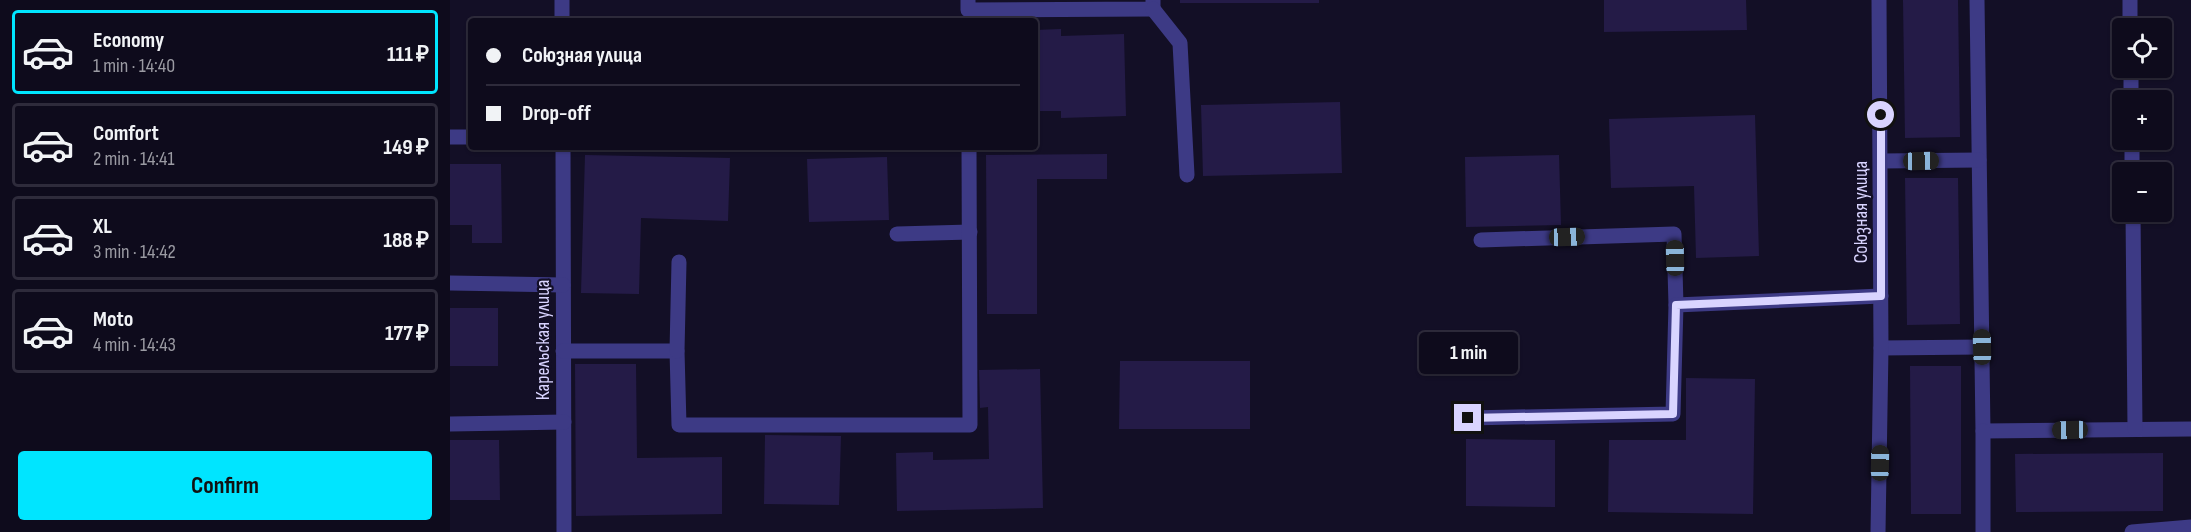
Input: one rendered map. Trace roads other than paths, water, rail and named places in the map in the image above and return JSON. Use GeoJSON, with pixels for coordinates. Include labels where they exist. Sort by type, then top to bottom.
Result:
{"type":"FeatureCollection","features":[{"type":"Feature","properties":{"kind":"street"},"geometry":{"type":"LineString","coordinates":[[562,0],[562,18]]}},
{"type":"Feature","properties":{"kind":"street","name":"Союзная улица"},"geometry":{"type":"LineString","coordinates":[[1878,532],[1882,161],[1879,0]]}},
{"type":"Feature","properties":{"kind":"street"},"geometry":{"type":"LineString","coordinates":[[1977,0],[1983,532]]}},
{"type":"Feature","properties":{"kind":"street"},"geometry":{"type":"LineString","coordinates":[[2130,0],[2130,18]]}},
{"type":"Feature","properties":{"kind":"street"},"geometry":{"type":"LineString","coordinates":[[968,10],[1153,4],[1180,43],[1187,175]]}},
{"type":"Feature","properties":{"kind":"street"},"geometry":{"type":"LineString","coordinates":[[450,137],[468,137]]}},
{"type":"Feature","properties":{"kind":"street","name":"Карельская улица"},"geometry":{"type":"LineString","coordinates":[[563,150],[564,532]]}},
{"type":"Feature","properties":{"kind":"street"},"geometry":{"type":"LineString","coordinates":[[679,262],[677,351],[679,425],[970,425],[969,150]]}},
{"type":"Feature","properties":{"kind":"street"},"geometry":{"type":"LineString","coordinates":[[1882,161],[1979,160]]}},
{"type":"Feature","properties":{"kind":"street"},"geometry":{"type":"LineString","coordinates":[[2133,222],[2135,429]]}},
{"type":"Feature","properties":{"kind":"street"},"geometry":{"type":"LineString","coordinates":[[897,234],[970,232]]}},
{"type":"Feature","properties":{"kind":"street"},"geometry":{"type":"LineString","coordinates":[[1468,418],[1673,414],[1676,305],[1674,234],[1481,240]]}},
{"type":"Feature","properties":{"kind":"street"},"geometry":{"type":"LineString","coordinates":[[450,283],[563,285]]}},
{"type":"Feature","properties":{"kind":"street"},"geometry":{"type":"LineString","coordinates":[[1676,305],[1881,296]]}},
{"type":"Feature","properties":{"kind":"street"},"geometry":{"type":"LineString","coordinates":[[1881,348],[1982,347]]}},
{"type":"Feature","properties":{"kind":"street"},"geometry":{"type":"LineString","coordinates":[[563,351],[677,351]]}},
{"type":"Feature","properties":{"kind":"street"},"geometry":{"type":"LineString","coordinates":[[450,423],[564,422]]}},
{"type":"Feature","properties":{"kind":"street"},"geometry":{"type":"LineString","coordinates":[[1983,431],[2191,429]]}},
{"type":"Feature","properties":{"kind":"street"},"geometry":{"type":"LineString","coordinates":[[2132,532],[2191,527]]}}]}
